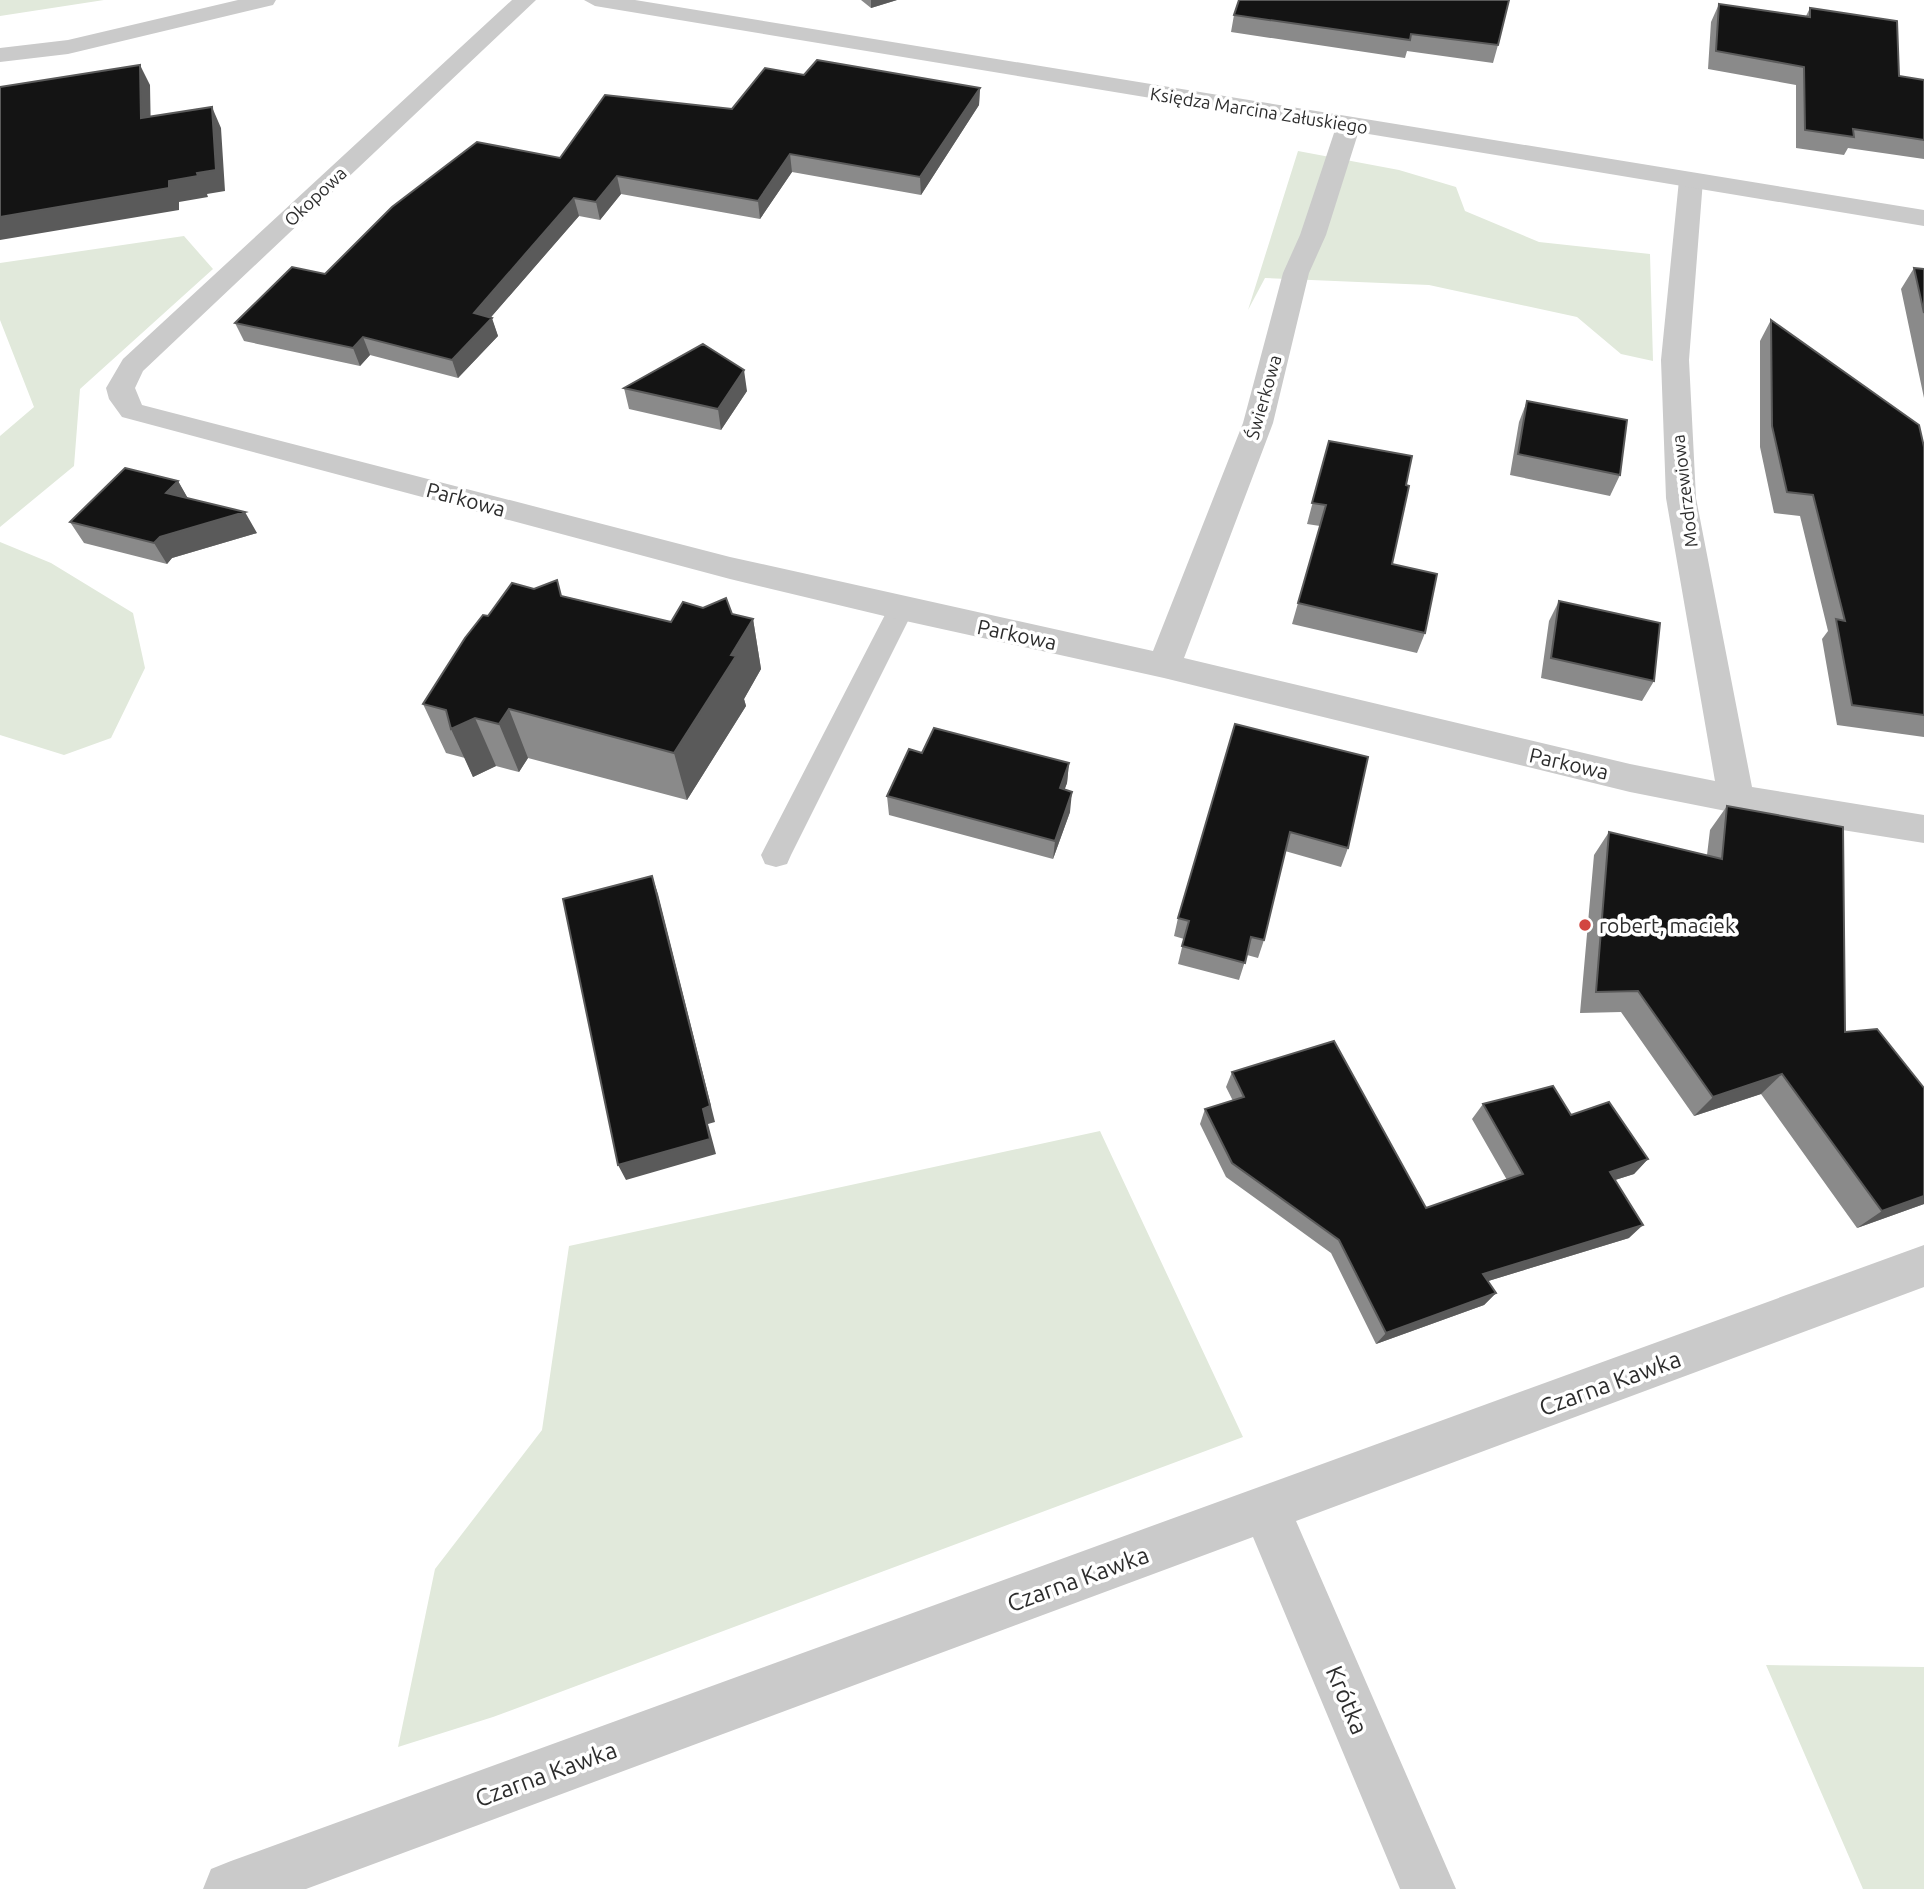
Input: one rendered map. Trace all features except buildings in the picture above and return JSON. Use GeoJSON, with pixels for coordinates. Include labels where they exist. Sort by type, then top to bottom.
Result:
{"type":"FeatureCollection","features":[{"type":"Feature","properties":{"kind":"street"},"geometry":{"type":"LineString","coordinates":[[0,52],[206,0]]}},
{"type":"Feature","properties":{"kind":"street"},"geometry":{"type":"LineString","coordinates":[[0,52],[68,47],[265,0]]}},
{"type":"Feature","properties":{"kind":"street","name":"Okopowa"},"geometry":{"type":"LineString","coordinates":[[121,400],[119,391],[122,379],[133,365],[525,0]]}},
{"type":"Feature","properties":{"kind":"street","name":"Księdza Marcina Załuskiego"},"geometry":{"type":"LineString","coordinates":[[595,0],[1924,218]]}},
{"type":"Feature","properties":{"kind":"street","name":"Świerkowa"},"geometry":{"type":"LineString","coordinates":[[1164,666],[1258,423],[1296,273],[1313,235],[1349,124]]}},
{"type":"Feature","properties":{"kind":"street","name":"Modrzewiowa"},"geometry":{"type":"LineString","coordinates":[[1692,180],[1675,360],[1681,498],[1736,799]]}},
{"type":"Feature","properties":{"kind":"street","name":"Parkowa"},"geometry":{"type":"LineString","coordinates":[[121,400],[132,411],[151,417],[730,568],[901,609],[1164,666],[1630,778],[1736,799],[1924,829]]}},
{"type":"Feature","properties":{"kind":"street","name":"Czarna Kawka"},"geometry":{"type":"LineString","coordinates":[[232,1889],[1924,1266]]}},
{"type":"Feature","properties":{"kind":"street","name":"Krótka"},"geometry":{"type":"LineString","coordinates":[[1266,1510],[1428,1889]]}},
{"type":"Feature","properties":{"kind":"lane"},"geometry":{"type":"LineString","coordinates":[[776,856],[901,609]]}},
{"type":"Feature","properties":{"kind":"shaded area"},"geometry":{"type":"Polygon","coordinates":[[[0,0],[104,0],[0,16],[0,0]]]}},
{"type":"Feature","properties":{"kind":"shaded area"},"geometry":{"type":"Polygon","coordinates":[[[1298,151],[1399,170],[1456,187],[1465,211],[1539,242],[1650,254],[1653,361],[1621,354],[1577,317],[1429,285],[1265,278],[1248,310],[1298,151]]]}},
{"type":"Feature","properties":{"kind":"shaded area"},"geometry":{"type":"Polygon","coordinates":[[[184,236],[213,269],[80,389],[74,466],[0,527],[0,436],[34,407],[0,320],[0,263],[184,236]]]}},
{"type":"Feature","properties":{"kind":"shaded area"},"geometry":{"type":"Polygon","coordinates":[[[0,542],[51,563],[133,613],[145,668],[111,738],[64,755],[0,735],[0,542]]]}},
{"type":"Feature","properties":{"kind":"shaded area"},"geometry":{"type":"Polygon","coordinates":[[[1100,1131],[1243,1437],[493,1717],[398,1747],[435,1569],[542,1430],[569,1246],[1100,1131]]]}},
{"type":"Feature","properties":{"kind":"shaded area"},"geometry":{"type":"Polygon","coordinates":[[[1766,1665],[1924,1667],[1924,1889],[1863,1889],[1766,1665]]]}},
{"type":"Feature","properties":{"kind":"place","name":"robert, maciek"},"geometry":{"type":"Point","coordinates":[1585,925]}}]}
